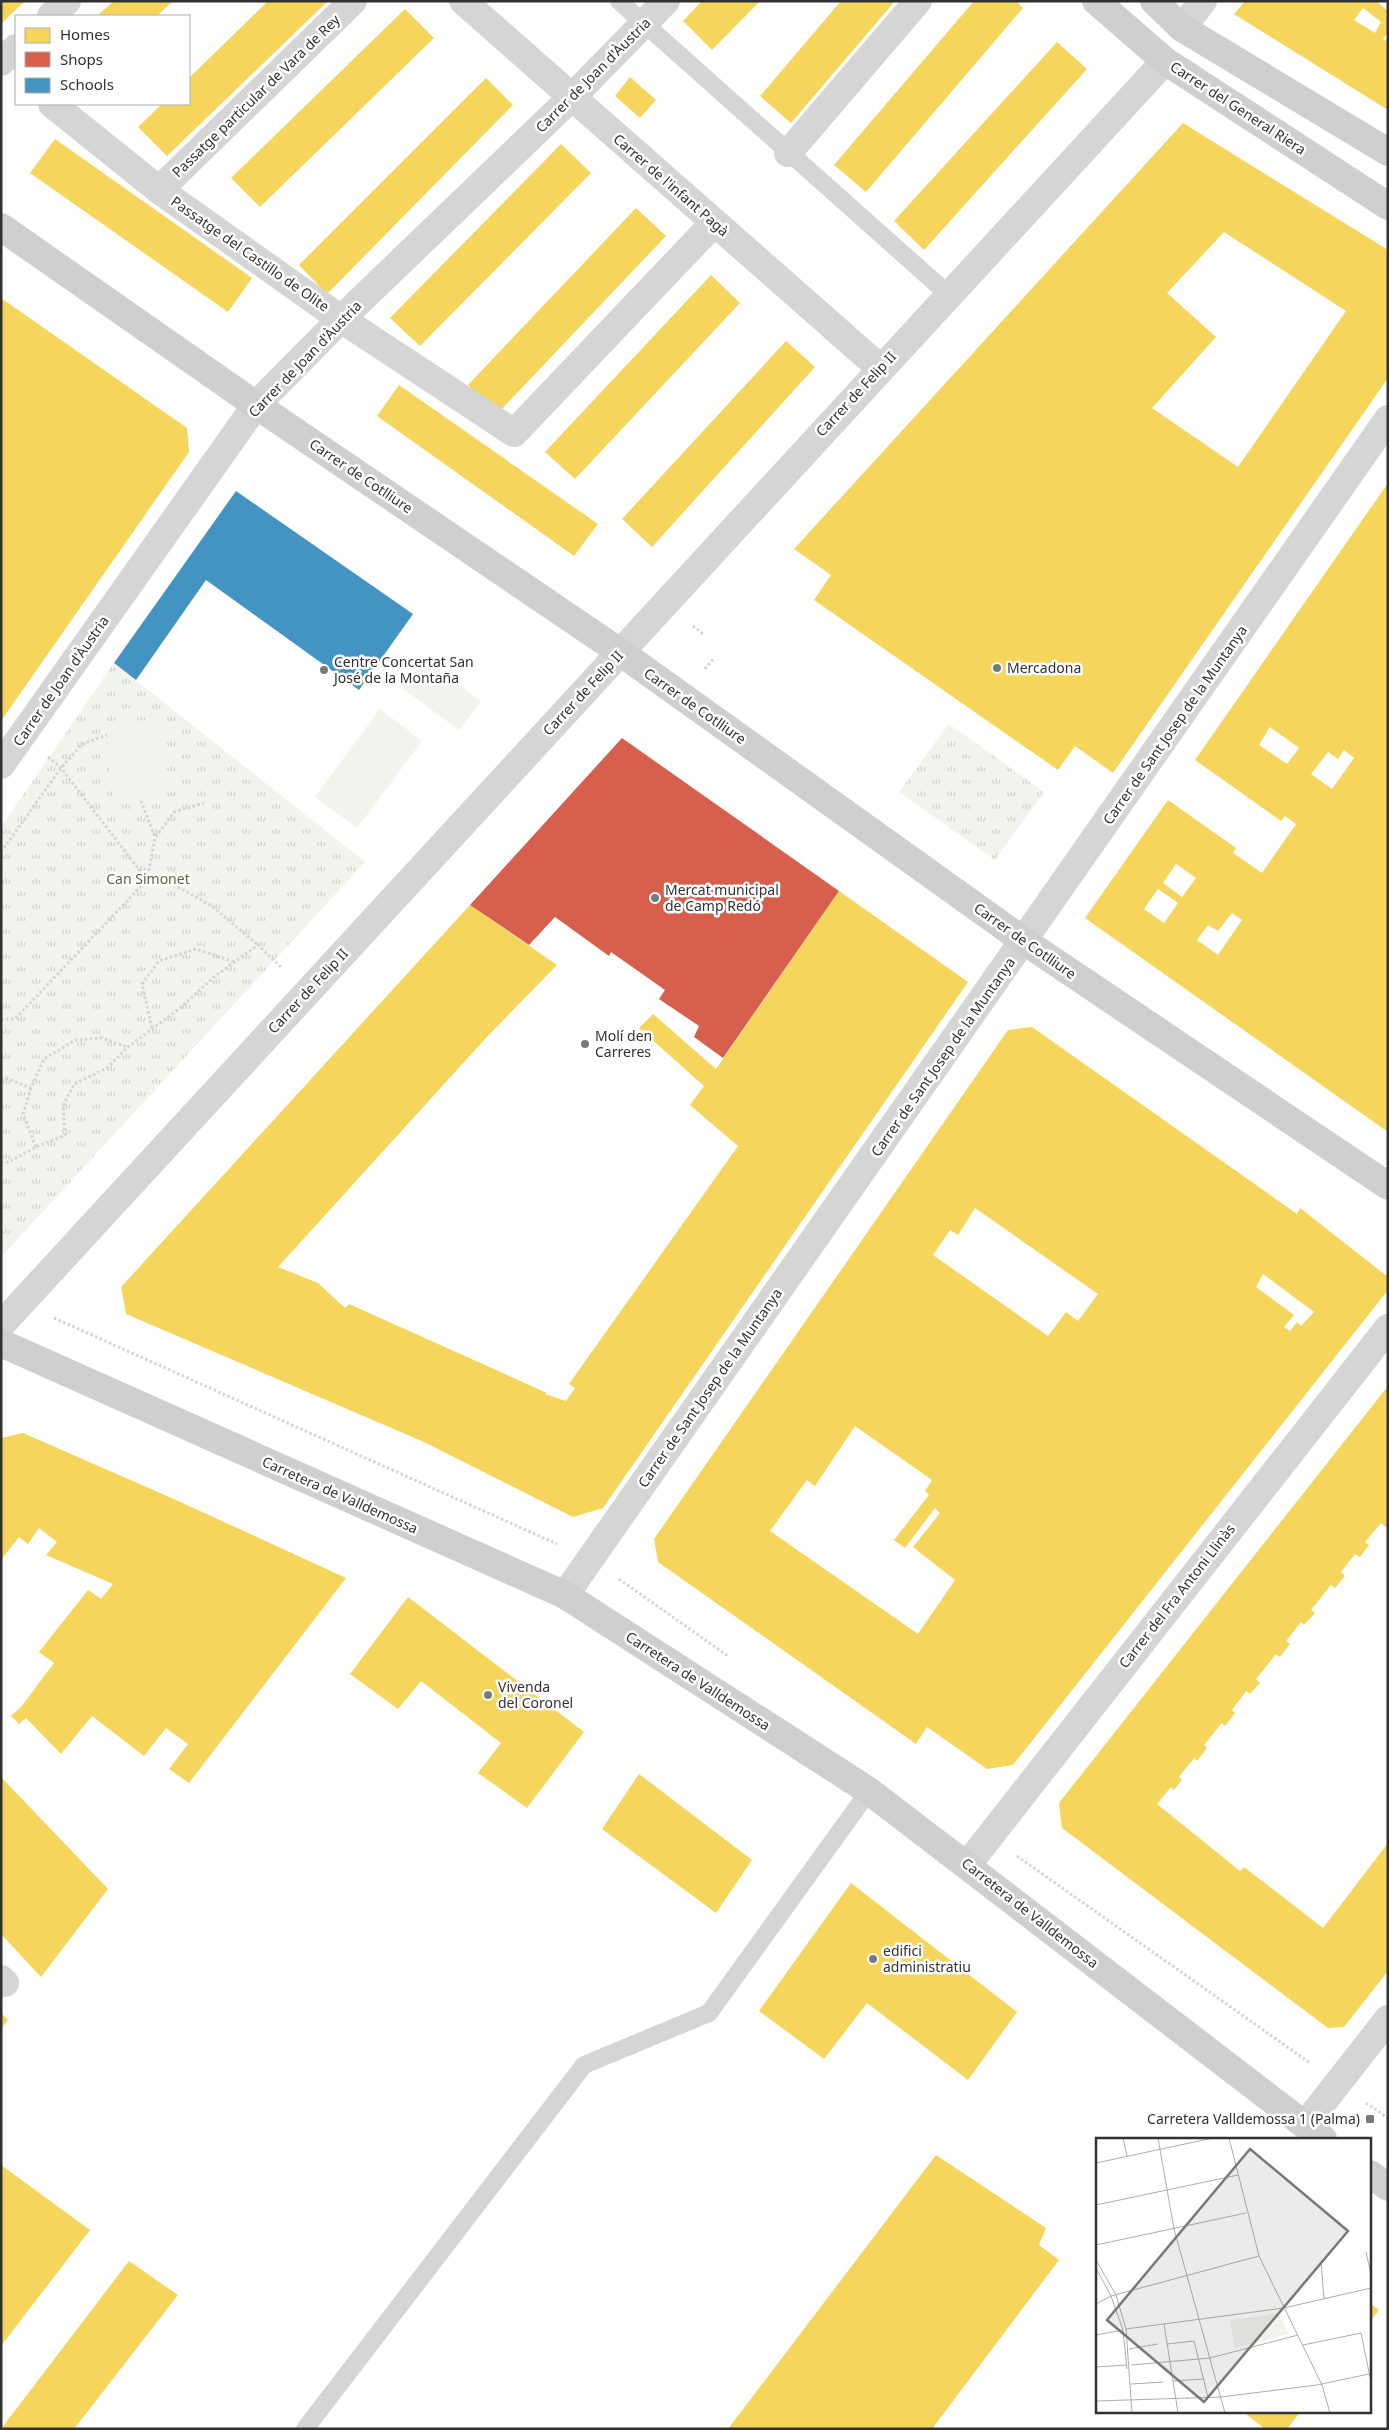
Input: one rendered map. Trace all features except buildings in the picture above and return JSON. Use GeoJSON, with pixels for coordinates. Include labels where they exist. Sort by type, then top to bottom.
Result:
{"type":"FeatureCollection","features":[{"type":"Feature","properties":{"kind":"main road","name":"Carrer del General Riera"},"geometry":{"type":"LineString","coordinates":[[1096,1],[1164,61],[1388,206]]}},
{"type":"Feature","properties":{"kind":"main road"},"geometry":{"type":"LineString","coordinates":[[1154,1],[1182,28],[1388,152]]}},
{"type":"Feature","properties":{"kind":"main road","name":"Carrer de Cotlliure"},"geometry":{"type":"LineString","coordinates":[[1,227],[256,405],[620,652],[1024,941],[1388,1186]]}},
{"type":"Feature","properties":{"kind":"main road","name":"Carretera de Valldemossa"},"geometry":{"type":"LineString","coordinates":[[1,1343],[565,1595],[869,1791],[968,1864],[1314,2132]]}},
{"type":"Feature","properties":{"kind":"main road"},"geometry":{"type":"LineString","coordinates":[[1372,2175],[1388,2187]]}},
{"type":"Feature","properties":{"kind":"street"},"geometry":{"type":"LineString","coordinates":[[52,15],[67,1]]}},
{"type":"Feature","properties":{"kind":"street","name":"Passatge particular de Vara de Rey"},"geometry":{"type":"LineString","coordinates":[[159,190],[353,1]]}},
{"type":"Feature","properties":{"kind":"street","name":"Carrer de l'infant Pagà"},"geometry":{"type":"LineString","coordinates":[[463,1],[880,368]]}},
{"type":"Feature","properties":{"kind":"street","name":"Carrer de Joan d'Àustria"},"geometry":{"type":"LineString","coordinates":[[1,766],[256,405],[341,319],[572,97],[666,1]]}},
{"type":"Feature","properties":{"kind":"street"},"geometry":{"type":"LineString","coordinates":[[788,153],[918,1]]}},
{"type":"Feature","properties":{"kind":"street"},"geometry":{"type":"LineString","coordinates":[[1182,28],[1204,1]]}},
{"type":"Feature","properties":{"kind":"street"},"geometry":{"type":"LineString","coordinates":[[15,49],[1,62],[15,74]]}},
{"type":"Feature","properties":{"kind":"street","name":"Carrer de Felip II"},"geometry":{"type":"LineString","coordinates":[[1,1325],[1164,61]]}},
{"type":"Feature","properties":{"kind":"street","name":"Passatge del Castillo de Olite"},"geometry":{"type":"LineString","coordinates":[[53,105],[159,190],[341,319],[514,433],[714,223]]}},
{"type":"Feature","properties":{"kind":"street","name":"Carrer de Sant Josep de la Muntanya"},"geometry":{"type":"LineString","coordinates":[[565,1595],[1388,419]]}},
{"type":"Feature","properties":{"kind":"street","name":"Carrer del Fra Antoni Llinàs"},"geometry":{"type":"LineString","coordinates":[[968,1864],[1388,1328]]}},
{"type":"Feature","properties":{"kind":"street"},"geometry":{"type":"LineString","coordinates":[[1314,2132],[1388,2019]]}},
{"type":"Feature","properties":{"kind":"lane"},"geometry":{"type":"LineString","coordinates":[[619,1],[949,295]]}},
{"type":"Feature","properties":{"kind":"lane"},"geometry":{"type":"LineString","coordinates":[[305,2429],[584,2065],[709,2013],[869,1791]]}},
{"type":"Feature","properties":{"kind":"path"},"geometry":{"type":"LineString","coordinates":[[1,852],[61,768],[82,744],[107,736]]}},
{"type":"Feature","properties":{"kind":"path"},"geometry":{"type":"LineString","coordinates":[[22,737],[61,768],[147,880],[176,886],[212,906],[258,945],[307,992]]}},
{"type":"Feature","properties":{"kind":"path"},"geometry":{"type":"LineString","coordinates":[[141,801],[155,838]]}},
{"type":"Feature","properties":{"kind":"path"},"geometry":{"type":"LineString","coordinates":[[1,1019],[15,1019],[147,880],[155,838],[174,812],[204,803]]}},
{"type":"Feature","properties":{"kind":"path"},"geometry":{"type":"LineString","coordinates":[[1,1163],[9,1162],[36,1147],[65,1135],[63,1106],[74,1084],[107,1068],[128,1047],[180,1008],[214,977],[258,945]]}},
{"type":"Feature","properties":{"kind":"path"},"geometry":{"type":"LineString","coordinates":[[152,1028],[142,984],[159,961],[196,949],[236,962]]}},
{"type":"Feature","properties":{"kind":"path"},"geometry":{"type":"LineString","coordinates":[[36,1147],[23,1114],[31,1088],[44,1059],[76,1040],[102,1038],[128,1047]]}},
{"type":"Feature","properties":{"kind":"path"},"geometry":{"type":"LineString","coordinates":[[1,1079],[6,1078],[31,1088]]}},
{"type":"Feature","properties":{"kind":"green space"},"geometry":{"type":"Polygon","coordinates":[[[424,659],[481,701],[459,730],[402,688],[424,659]]]}},
{"type":"Feature","properties":{"kind":"green space","name":"Can Simonet"},"geometry":{"type":"Polygon","coordinates":[[[114,663],[365,862],[1,1257],[1,827],[114,663]]]}},
{"type":"Feature","properties":{"kind":"green space"},"geometry":{"type":"Polygon","coordinates":[[[380,709],[422,741],[357,828],[315,797],[380,709]]]}},
{"type":"Feature","properties":{"kind":"green space"},"geometry":{"type":"Polygon","coordinates":[[[160,720],[168,800],[113,803],[106,721],[160,720]]]}},
{"type":"Feature","properties":{"kind":"green space"},"geometry":{"type":"Polygon","coordinates":[[[949,724],[1044,792],[995,860],[899,792],[949,724]]]}},
{"type":"Feature","properties":{"kind":"place","name":"Mercadona"},"geometry":{"type":"Point","coordinates":[997,668]}},
{"type":"Feature","properties":{"kind":"place","name":"Centre Concertat San José de la Montaña"},"geometry":{"type":"Point","coordinates":[324,670]}},
{"type":"Feature","properties":{"kind":"place","name":"Mercat municipal de Camp Redó"},"geometry":{"type":"Point","coordinates":[655,898]}},
{"type":"Feature","properties":{"kind":"place","name":"Molí den Carreres"},"geometry":{"type":"Point","coordinates":[585,1044]}},
{"type":"Feature","properties":{"kind":"place","name":"Vivenda del Coronel"},"geometry":{"type":"Point","coordinates":[488,1695]}},
{"type":"Feature","properties":{"kind":"place","name":"edifici administratiu"},"geometry":{"type":"Point","coordinates":[873,1959]}},
{"type":"Feature","properties":{"kind":"place","name":"Carretera Valldemossa 1 (Palma)"},"geometry":{"type":"Point","coordinates":[1370,2119]}}]}
